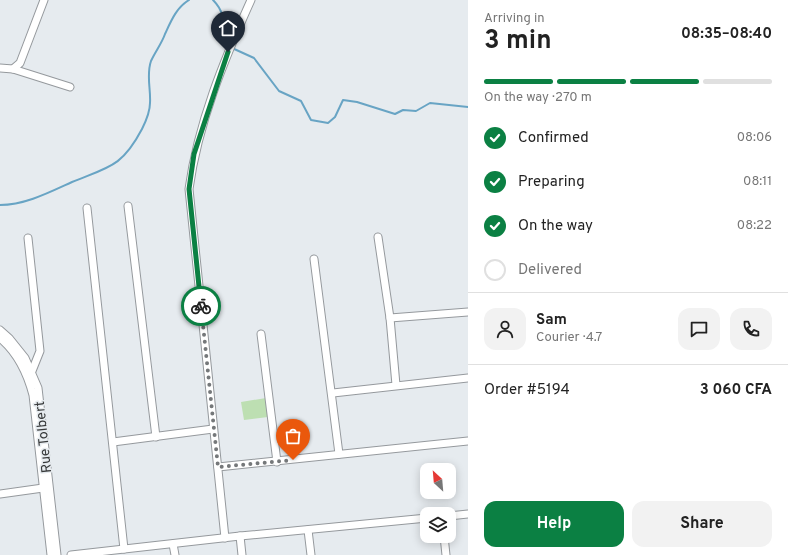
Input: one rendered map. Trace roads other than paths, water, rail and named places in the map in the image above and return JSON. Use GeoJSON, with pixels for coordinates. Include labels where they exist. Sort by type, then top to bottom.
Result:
{"type":"FeatureCollection","features":[{"type":"Feature","properties":{"kind":"street"},"geometry":{"type":"LineString","coordinates":[[13,69],[20,63],[44,0]]}},
{"type":"Feature","properties":{"kind":"street"},"geometry":{"type":"LineString","coordinates":[[225,538],[189,189],[194,154],[228,52],[251,0]]}},
{"type":"Feature","properties":{"kind":"street"},"geometry":{"type":"LineString","coordinates":[[0,68],[13,69],[70,87]]}},
{"type":"Feature","properties":{"kind":"street"},"geometry":{"type":"LineString","coordinates":[[128,206],[156,437]]}},
{"type":"Feature","properties":{"kind":"street"},"geometry":{"type":"LineString","coordinates":[[87,208],[124,549]]}},
{"type":"Feature","properties":{"kind":"street"},"geometry":{"type":"LineString","coordinates":[[378,237],[390,318],[396,385]]}},
{"type":"Feature","properties":{"kind":"street"},"geometry":{"type":"LineString","coordinates":[[28,238],[40,351],[32,371]]}},
{"type":"Feature","properties":{"kind":"street"},"geometry":{"type":"LineString","coordinates":[[314,259],[339,454]]}},
{"type":"Feature","properties":{"kind":"street"},"geometry":{"type":"LineString","coordinates":[[390,318],[468,312]]}},
{"type":"Feature","properties":{"kind":"street","name":"Rue Tolbert"},"geometry":{"type":"LineString","coordinates":[[0,330],[20,350],[32,371],[39,393],[57,555]]}},
{"type":"Feature","properties":{"kind":"street"},"geometry":{"type":"LineString","coordinates":[[261,334],[277,462]]}},
{"type":"Feature","properties":{"kind":"street","name":"Rue Tolbert"},"geometry":{"type":"LineString","coordinates":[[0,338],[15,353],[30,384],[33,395],[51,555]]}},
{"type":"Feature","properties":{"kind":"street"},"geometry":{"type":"LineString","coordinates":[[332,393],[468,378]]}},
{"type":"Feature","properties":{"kind":"street"},"geometry":{"type":"LineString","coordinates":[[113,442],[213,429]]}},
{"type":"Feature","properties":{"kind":"street"},"geometry":{"type":"LineString","coordinates":[[218,467],[468,441]]}},
{"type":"Feature","properties":{"kind":"street"},"geometry":{"type":"LineString","coordinates":[[0,494],[43,488]]}},
{"type":"Feature","properties":{"kind":"street"},"geometry":{"type":"LineString","coordinates":[[456,515],[468,514]]}},
{"type":"Feature","properties":{"kind":"street"},"geometry":{"type":"LineString","coordinates":[[71,555],[240,536],[420,519]]}},
{"type":"Feature","properties":{"kind":"street"},"geometry":{"type":"LineString","coordinates":[[308,530],[311,555]]}},
{"type":"Feature","properties":{"kind":"street"},"geometry":{"type":"LineString","coordinates":[[240,536],[242,555]]}},
{"type":"Feature","properties":{"kind":"street"},"geometry":{"type":"LineString","coordinates":[[445,543],[446,555]]}},
{"type":"Feature","properties":{"kind":"street"},"geometry":{"type":"LineString","coordinates":[[173,544],[174,555]]}},
{"type":"Feature","properties":{"kind":"waterway"},"geometry":{"type":"LineString","coordinates":[[0,205],[19,203],[46,194],[105,169],[121,159],[135,142],[149,113],[149,72],[151,61],[174,15],[184,3],[189,0]]}},
{"type":"Feature","properties":{"kind":"waterway"},"geometry":{"type":"LineString","coordinates":[[213,0],[222,13],[224,36],[228,46]]}},
{"type":"Feature","properties":{"kind":"waterway"},"geometry":{"type":"LineString","coordinates":[[232,48],[254,58],[279,91],[301,101],[311,120],[328,123],[335,117],[343,100],[357,102],[395,114],[403,110],[416,111],[430,103],[468,107]]}}]}
